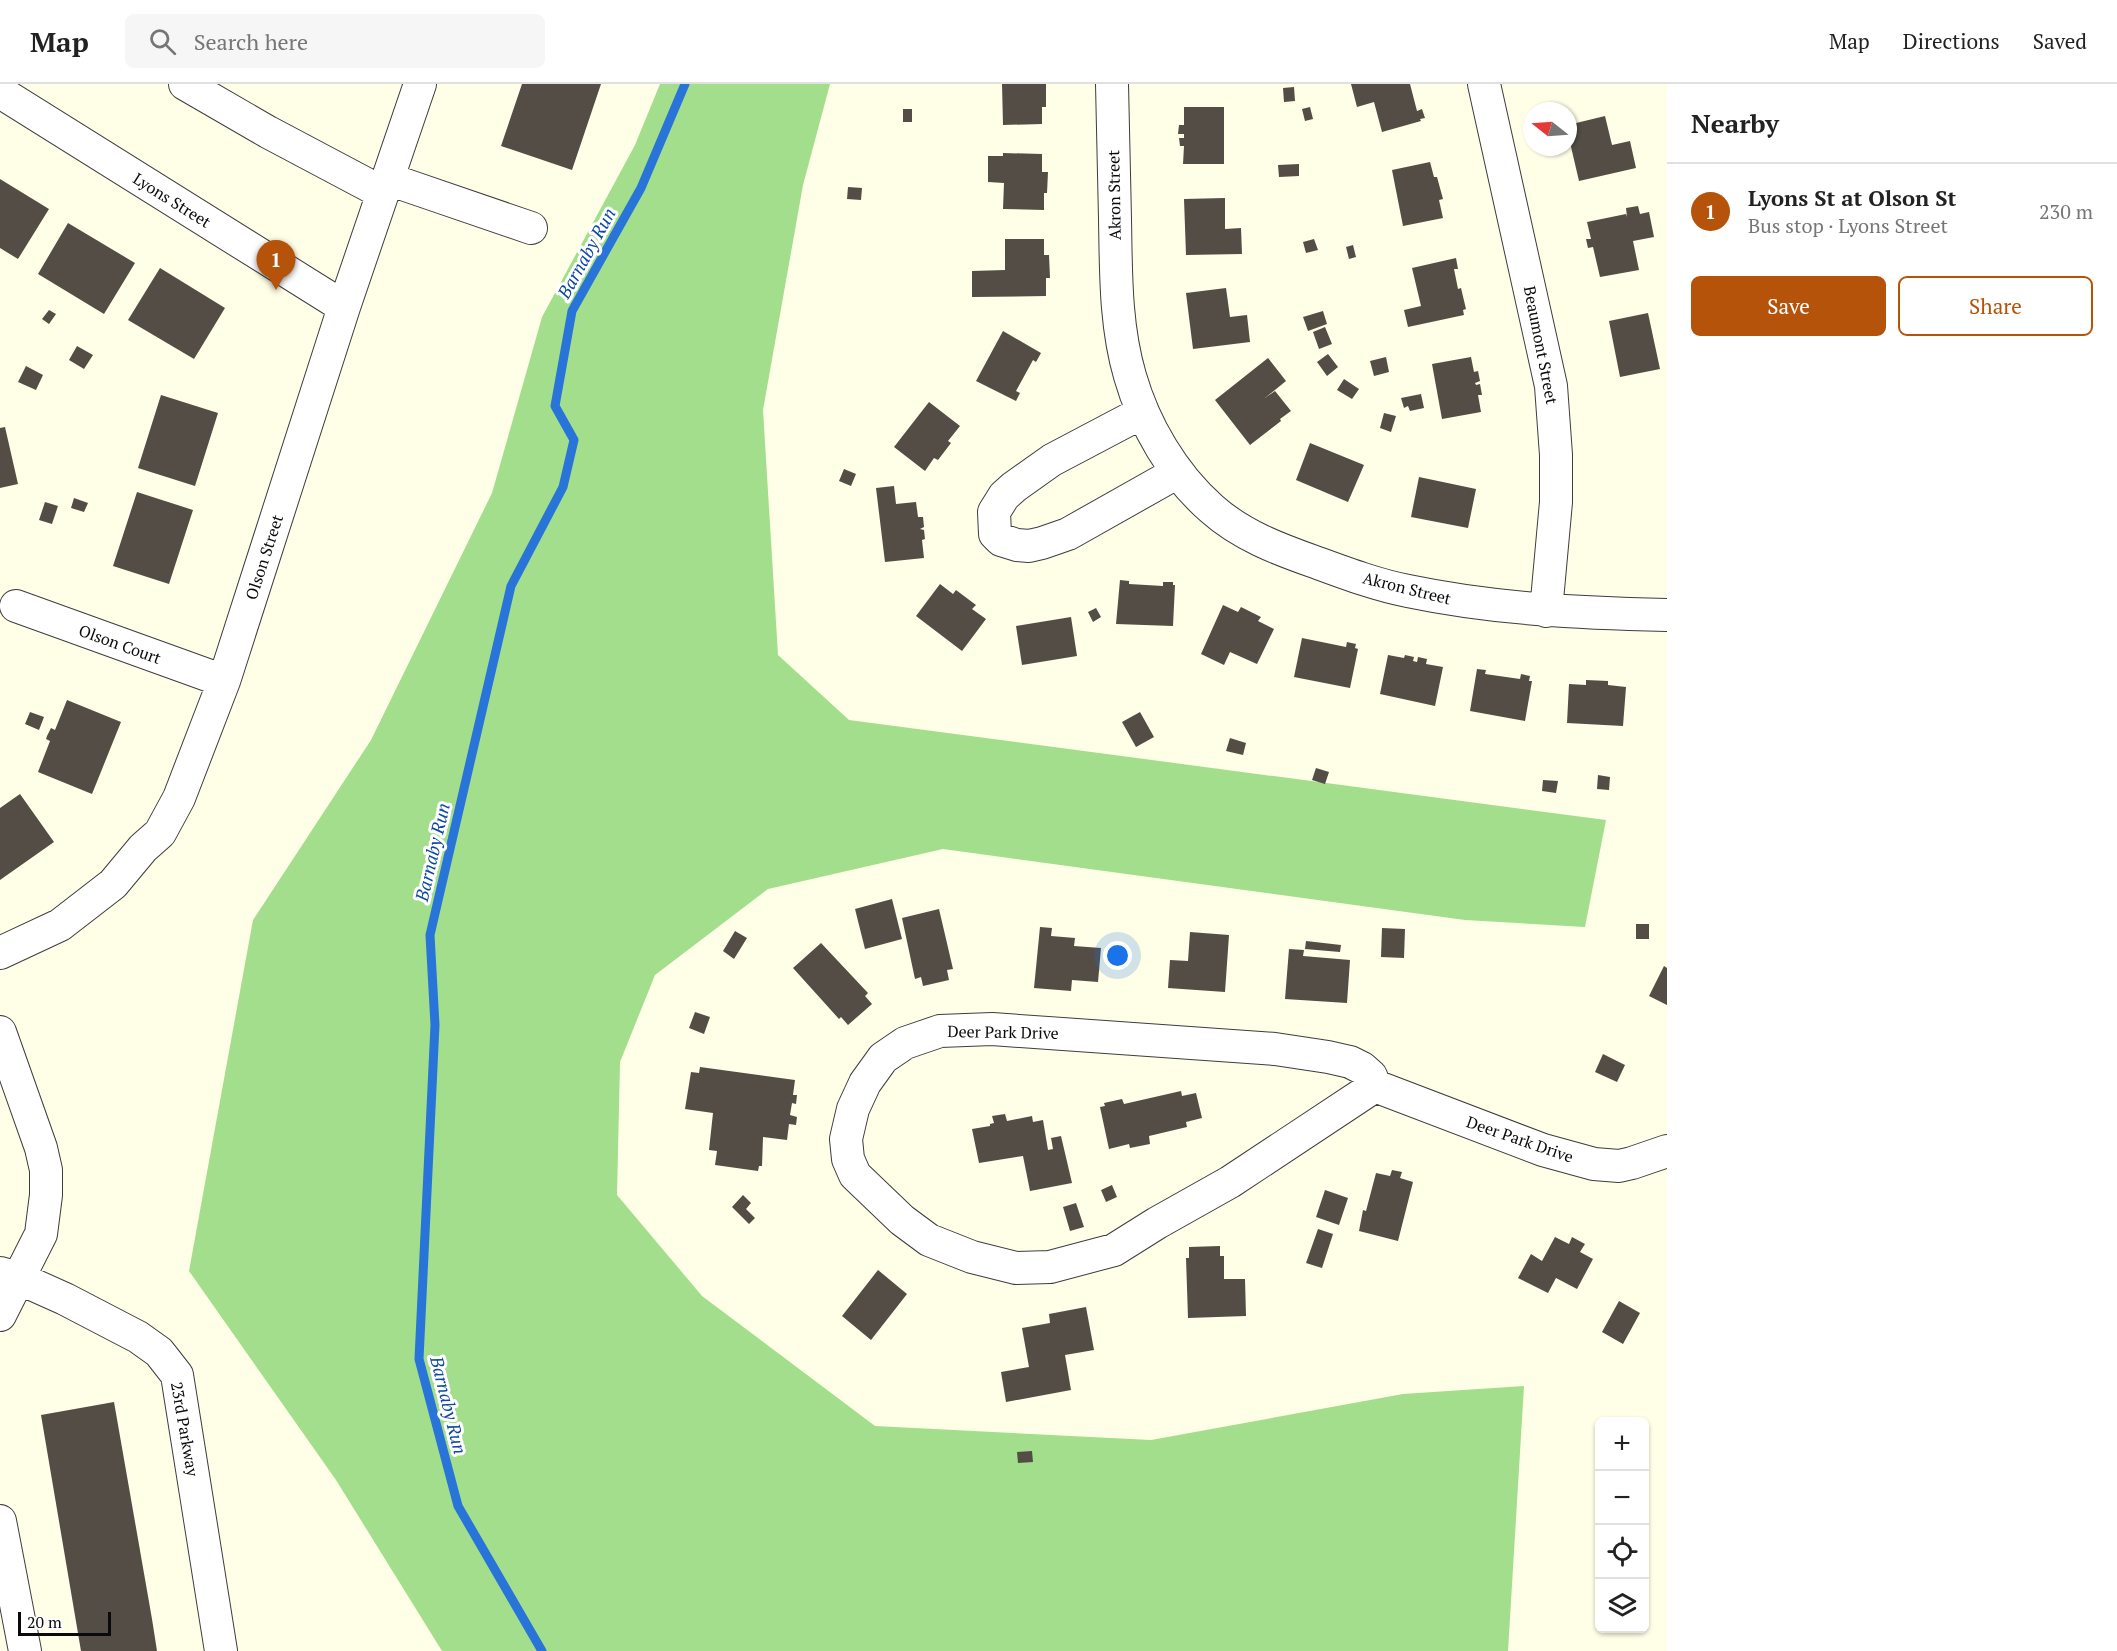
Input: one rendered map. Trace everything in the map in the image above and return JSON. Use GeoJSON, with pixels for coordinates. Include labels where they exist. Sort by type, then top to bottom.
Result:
{"type":"FeatureCollection","features":[{"type":"Feature","properties":{"kind":"street"},"geometry":{"type":"LineString","coordinates":[[185,84],[268,132],[386,186],[531,228]]}},
{"type":"Feature","properties":{"kind":"street","name":"Olson Street"},"geometry":{"type":"LineString","coordinates":[[0,953],[60,925],[113,884],[143,848],[160,833],[179,798],[224,681],[344,308],[420,84]]}},
{"type":"Feature","properties":{"kind":"street","name":"Akron Street"},"geometry":{"type":"LineString","coordinates":[[1112,84],[1116,283],[1123,346],[1129,375],[1143,412],[1159,443],[1197,495],[1223,518],[1254,538],[1291,553],[1405,591],[1482,604],[1546,611],[1667,615]]}},
{"type":"Feature","properties":{"kind":"street","name":"Beaumont Street"},"geometry":{"type":"LineString","coordinates":[[1484,84],[1551,386],[1556,455],[1556,502],[1546,611]]}},
{"type":"Feature","properties":{"kind":"street","name":"Lyons Street"},"geometry":{"type":"LineString","coordinates":[[0,92],[344,308]]}},
{"type":"Feature","properties":{"kind":"street"},"geometry":{"type":"LineString","coordinates":[[1143,412],[1052,460],[1014,487],[1004,496],[994,512],[995,534],[1001,540],[1017,545],[1029,546],[1042,543],[1068,534],[1178,472]]}},
{"type":"Feature","properties":{"kind":"street","name":"Olson Court"},"geometry":{"type":"LineString","coordinates":[[16,606],[224,681]]}},
{"type":"Feature","properties":{"kind":"street","name":"Deer Park Drive"},"geometry":{"type":"LineString","coordinates":[[1375,1086],[1230,1182],[1114,1250],[1050,1267],[1016,1268],[972,1257],[929,1240],[902,1220],[855,1175],[848,1159],[846,1139],[853,1109],[865,1083],[884,1058],[905,1043],[940,1031],[992,1029],[1275,1049],[1350,1062],[1371,1076],[1375,1086],[1543,1150],[1594,1164],[1619,1166],[1667,1151]]}},
{"type":"Feature","properties":{"kind":"street"},"geometry":{"type":"LineString","coordinates":[[0,1032],[41,1148],[46,1170],[41,1234],[9,1275],[0,1315]]}},
{"type":"Feature","properties":{"kind":"street","name":"23rd Parkway"},"geometry":{"type":"LineString","coordinates":[[9,1275],[65,1299],[138,1337],[159,1352],[177,1375],[221,1651]]}},
{"type":"Feature","properties":{"kind":"street"},"geometry":{"type":"LineString","coordinates":[[0,1521],[25,1651]]}},
{"type":"Feature","properties":{"kind":"green space"},"geometry":{"type":"Polygon","coordinates":[[[660,84],[830,84],[803,185],[763,410],[778,655],[849,720],[1606,820],[1585,927],[1465,920],[943,849],[768,889],[655,975],[620,1062],[617,1195],[702,1296],[875,1426],[1151,1440],[1403,1394],[1524,1386],[1508,1651],[442,1651],[336,1480],[189,1271],[253,920],[371,740],[492,493],[542,317],[635,145],[660,84]]]}},
{"type":"Feature","properties":{"kind":"building"},"geometry":{"type":"Polygon","coordinates":[[[522,84],[601,84],[572,170],[501,146],[522,84]]]}},
{"type":"Feature","properties":{"kind":"building"},"geometry":{"type":"Polygon","coordinates":[[[1002,84],[1046,84],[1046,107],[1042,107],[1042,124],[1003,125],[1002,84]]]}},
{"type":"Feature","properties":{"kind":"building"},"geometry":{"type":"Polygon","coordinates":[[[1351,84],[1410,84],[1417,111],[1422,109],[1425,118],[1382,132],[1374,102],[1357,107],[1351,84]]]}},
{"type":"Feature","properties":{"kind":"building"},"geometry":{"type":"Polygon","coordinates":[[[1294,87],[1295,101],[1284,102],[1283,88],[1294,87]]]}},
{"type":"Feature","properties":{"kind":"building"},"geometry":{"type":"Polygon","coordinates":[[[1184,107],[1224,107],[1224,164],[1183,164],[1184,146],[1180,146],[1179,138],[1184,138],[1184,134],[1178,134],[1179,125],[1184,125],[1184,107]]]}},
{"type":"Feature","properties":{"kind":"building"},"geometry":{"type":"Polygon","coordinates":[[[1310,107],[1313,119],[1305,121],[1302,109],[1310,107]]]}},
{"type":"Feature","properties":{"kind":"building"},"geometry":{"type":"Polygon","coordinates":[[[903,109],[912,109],[912,122],[903,122],[903,109]]]}},
{"type":"Feature","properties":{"kind":"building"},"geometry":{"type":"Polygon","coordinates":[[[1605,116],[1612,145],[1630,141],[1636,168],[1579,181],[1573,156],[1577,156],[1577,123],[1605,116]]]}},
{"type":"Feature","properties":{"kind":"building"},"geometry":{"type":"Polygon","coordinates":[[[1003,153],[1042,154],[1042,172],[1048,172],[1044,210],[1003,209],[1004,183],[988,182],[988,156],[1003,156],[1003,153]]]}},
{"type":"Feature","properties":{"kind":"building"},"geometry":{"type":"Polygon","coordinates":[[[1430,162],[1443,199],[1439,200],[1443,218],[1403,226],[1392,170],[1430,162]]]}},
{"type":"Feature","properties":{"kind":"building"},"geometry":{"type":"Polygon","coordinates":[[[1299,164],[1299,176],[1279,177],[1278,165],[1299,164]]]}},
{"type":"Feature","properties":{"kind":"building"},"geometry":{"type":"Polygon","coordinates":[[[0,179],[49,209],[18,259],[0,248],[0,179]]]}},
{"type":"Feature","properties":{"kind":"building"},"geometry":{"type":"Polygon","coordinates":[[[848,187],[862,188],[861,200],[847,199],[848,187]]]}},
{"type":"Feature","properties":{"kind":"building"},"geometry":{"type":"Polygon","coordinates":[[[1225,198],[1225,229],[1241,228],[1242,254],[1186,255],[1184,199],[1225,198]]]}},
{"type":"Feature","properties":{"kind":"building"},"geometry":{"type":"Polygon","coordinates":[[[1638,206],[1640,214],[1649,212],[1654,237],[1633,241],[1639,270],[1600,277],[1593,247],[1588,248],[1586,239],[1591,239],[1587,222],[1626,214],[1627,217],[1626,208],[1638,206]]]}},
{"type":"Feature","properties":{"kind":"building"},"geometry":{"type":"Polygon","coordinates":[[[68,223],[135,263],[104,314],[38,274],[68,223]]]}},
{"type":"Feature","properties":{"kind":"building"},"geometry":{"type":"Polygon","coordinates":[[[1005,239],[1044,239],[1044,255],[1049,255],[1050,278],[1046,278],[1046,296],[972,297],[972,271],[1005,270],[1005,239]]]}},
{"type":"Feature","properties":{"kind":"building"},"geometry":{"type":"Polygon","coordinates":[[[1314,239],[1318,250],[1306,253],[1303,242],[1314,239]]]}},
{"type":"Feature","properties":{"kind":"building"},"geometry":{"type":"Polygon","coordinates":[[[1353,245],[1356,257],[1349,259],[1346,247],[1353,245]]]}},
{"type":"Feature","properties":{"kind":"building"},"geometry":{"type":"Polygon","coordinates":[[[1456,258],[1458,269],[1454,269],[1458,289],[1461,288],[1466,309],[1463,310],[1464,315],[1408,327],[1404,310],[1421,306],[1412,268],[1456,258]]]}},
{"type":"Feature","properties":{"kind":"building"},"geometry":{"type":"Polygon","coordinates":[[[160,268],[225,308],[194,359],[128,320],[160,268]]]}},
{"type":"Feature","properties":{"kind":"building"},"geometry":{"type":"Polygon","coordinates":[[[1226,288],[1230,317],[1247,315],[1250,342],[1193,349],[1186,293],[1226,288]]]}},
{"type":"Feature","properties":{"kind":"building"},"geometry":{"type":"Polygon","coordinates":[[[49,310],[56,314],[49,324],[42,319],[49,310]]]}},
{"type":"Feature","properties":{"kind":"building"},"geometry":{"type":"Polygon","coordinates":[[[1323,311],[1327,324],[1308,331],[1303,317],[1323,311]]]}},
{"type":"Feature","properties":{"kind":"building"},"geometry":{"type":"Polygon","coordinates":[[[1648,313],[1660,369],[1620,377],[1609,321],[1648,313]]]}},
{"type":"Feature","properties":{"kind":"building"},"geometry":{"type":"Polygon","coordinates":[[[1325,327],[1332,344],[1319,349],[1313,332],[1325,327]]]}},
{"type":"Feature","properties":{"kind":"building"},"geometry":{"type":"Polygon","coordinates":[[[1003,331],[1041,353],[1036,362],[1033,360],[1016,391],[1020,393],[1016,401],[976,381],[1003,331]]]}},
{"type":"Feature","properties":{"kind":"building"},"geometry":{"type":"Polygon","coordinates":[[[77,346],[93,355],[84,369],[69,360],[77,346]]]}},
{"type":"Feature","properties":{"kind":"building"},"geometry":{"type":"Polygon","coordinates":[[[1328,354],[1338,367],[1327,376],[1317,362],[1328,354]]]}},
{"type":"Feature","properties":{"kind":"building"},"geometry":{"type":"Polygon","coordinates":[[[1386,357],[1389,372],[1374,376],[1370,361],[1386,357]]]}},
{"type":"Feature","properties":{"kind":"building"},"geometry":{"type":"Polygon","coordinates":[[[1471,357],[1474,372],[1478,371],[1480,381],[1475,383],[1480,384],[1482,395],[1478,395],[1481,412],[1442,419],[1432,364],[1471,357]]]}},
{"type":"Feature","properties":{"kind":"building"},"geometry":{"type":"Polygon","coordinates":[[[1268,358],[1286,381],[1265,398],[1275,391],[1291,411],[1250,445],[1215,400],[1268,358]]]}},
{"type":"Feature","properties":{"kind":"building"},"geometry":{"type":"Polygon","coordinates":[[[26,366],[43,375],[36,390],[18,382],[26,366]]]}},
{"type":"Feature","properties":{"kind":"building"},"geometry":{"type":"Polygon","coordinates":[[[1344,379],[1359,389],[1352,399],[1337,390],[1344,379]]]}},
{"type":"Feature","properties":{"kind":"building"},"geometry":{"type":"Polygon","coordinates":[[[1421,394],[1424,408],[1410,411],[1408,406],[1404,408],[1401,398],[1421,394]]]}},
{"type":"Feature","properties":{"kind":"building"},"geometry":{"type":"Polygon","coordinates":[[[161,395],[218,413],[195,486],[138,468],[161,395]]]}},
{"type":"Feature","properties":{"kind":"building"},"geometry":{"type":"Polygon","coordinates":[[[929,402],[960,426],[948,441],[951,443],[938,460],[934,458],[925,471],[894,447],[929,402]]]}},
{"type":"Feature","properties":{"kind":"building"},"geometry":{"type":"Polygon","coordinates":[[[1384,413],[1396,416],[1391,432],[1380,428],[1384,413]]]}},
{"type":"Feature","properties":{"kind":"building"},"geometry":{"type":"Polygon","coordinates":[[[5,427],[18,484],[0,488],[0,428],[5,427]]]}},
{"type":"Feature","properties":{"kind":"building"},"geometry":{"type":"Polygon","coordinates":[[[1310,443],[1364,465],[1348,502],[1296,480],[1310,443]]]}},
{"type":"Feature","properties":{"kind":"building"},"geometry":{"type":"Polygon","coordinates":[[[844,469],[856,474],[851,486],[839,481],[844,469]]]}},
{"type":"Feature","properties":{"kind":"building"},"geometry":{"type":"Polygon","coordinates":[[[1419,477],[1476,489],[1468,528],[1411,517],[1419,477]]]}},
{"type":"Feature","properties":{"kind":"building"},"geometry":{"type":"Polygon","coordinates":[[[894,486],[896,504],[916,502],[918,517],[923,517],[924,527],[920,529],[924,530],[925,539],[922,540],[924,558],[885,562],[876,488],[894,486]]]}},
{"type":"Feature","properties":{"kind":"building"},"geometry":{"type":"Polygon","coordinates":[[[137,492],[193,510],[169,584],[113,566],[137,492]]]}},
{"type":"Feature","properties":{"kind":"building"},"geometry":{"type":"Polygon","coordinates":[[[74,498],[88,503],[84,512],[71,508],[74,498]]]}},
{"type":"Feature","properties":{"kind":"building"},"geometry":{"type":"Polygon","coordinates":[[[45,502],[58,506],[52,524],[39,520],[45,502]]]}},
{"type":"Feature","properties":{"kind":"building"},"geometry":{"type":"Polygon","coordinates":[[[1120,580],[1129,581],[1129,584],[1163,586],[1163,582],[1173,582],[1175,585],[1173,626],[1116,624],[1120,580]]]}},
{"type":"Feature","properties":{"kind":"building"},"geometry":{"type":"Polygon","coordinates":[[[940,584],[953,594],[956,590],[976,605],[972,609],[986,619],[962,651],[916,616],[940,584]]]}},
{"type":"Feature","properties":{"kind":"building"},"geometry":{"type":"Polygon","coordinates":[[[1223,605],[1238,612],[1241,607],[1261,617],[1258,621],[1274,629],[1257,664],[1230,652],[1224,665],[1201,654],[1223,605]]]}},
{"type":"Feature","properties":{"kind":"building"},"geometry":{"type":"Polygon","coordinates":[[[1096,608],[1101,617],[1093,622],[1088,612],[1096,608]]]}},
{"type":"Feature","properties":{"kind":"building"},"geometry":{"type":"Polygon","coordinates":[[[1071,617],[1077,656],[1022,665],[1016,626],[1071,617]]]}},
{"type":"Feature","properties":{"kind":"building"},"geometry":{"type":"Polygon","coordinates":[[[1302,638],[1346,647],[1347,642],[1356,644],[1355,648],[1358,649],[1350,688],[1294,677],[1302,638]]]}},
{"type":"Feature","properties":{"kind":"building"},"geometry":{"type":"Polygon","coordinates":[[[1388,655],[1414,657],[1413,661],[1417,662],[1418,657],[1427,659],[1426,664],[1443,667],[1435,706],[1380,694],[1388,655]]]}},
{"type":"Feature","properties":{"kind":"building"},"geometry":{"type":"Polygon","coordinates":[[[1477,669],[1486,670],[1485,674],[1520,679],[1521,674],[1530,676],[1529,681],[1532,681],[1525,721],[1470,711],[1477,669]]]}},
{"type":"Feature","properties":{"kind":"building"},"geometry":{"type":"Polygon","coordinates":[[[1586,680],[1608,681],[1608,685],[1626,687],[1623,726],[1567,723],[1569,684],[1586,685],[1586,680]]]}},
{"type":"Feature","properties":{"kind":"building"},"geometry":{"type":"Polygon","coordinates":[[[67,700],[121,722],[92,794],[38,772],[50,741],[46,739],[47,736],[51,728],[55,730],[67,700]]]}},
{"type":"Feature","properties":{"kind":"building"},"geometry":{"type":"Polygon","coordinates":[[[30,712],[44,717],[39,730],[25,724],[30,712]]]}},
{"type":"Feature","properties":{"kind":"building"},"geometry":{"type":"Polygon","coordinates":[[[1140,712],[1154,737],[1136,747],[1122,722],[1140,712]]]}},
{"type":"Feature","properties":{"kind":"building"},"geometry":{"type":"Polygon","coordinates":[[[1230,738],[1246,743],[1243,755],[1226,751],[1230,738]]]}},
{"type":"Feature","properties":{"kind":"building"},"geometry":{"type":"Polygon","coordinates":[[[1316,768],[1329,772],[1325,784],[1312,780],[1316,768]]]}},
{"type":"Feature","properties":{"kind":"building"},"geometry":{"type":"Polygon","coordinates":[[[1598,775],[1610,777],[1609,790],[1597,789],[1598,775]]]}},
{"type":"Feature","properties":{"kind":"building"},"geometry":{"type":"Polygon","coordinates":[[[1543,780],[1558,781],[1556,793],[1542,791],[1543,780]]]}},
{"type":"Feature","properties":{"kind":"building"},"geometry":{"type":"Polygon","coordinates":[[[20,794],[54,842],[0,880],[0,808],[20,794]]]}},
{"type":"Feature","properties":{"kind":"building"},"geometry":{"type":"Polygon","coordinates":[[[892,899],[902,939],[865,949],[855,909],[892,899]]]}},
{"type":"Feature","properties":{"kind":"building"},"geometry":{"type":"Polygon","coordinates":[[[939,909],[953,969],[947,970],[949,980],[923,986],[921,977],[915,979],[902,918],[939,909]]]}},
{"type":"Feature","properties":{"kind":"building"},"geometry":{"type":"Polygon","coordinates":[[[1636,924],[1649,924],[1649,939],[1636,939],[1636,924]]]}},
{"type":"Feature","properties":{"kind":"building"},"geometry":{"type":"Polygon","coordinates":[[[1040,927],[1052,928],[1051,936],[1075,938],[1074,946],[1101,948],[1098,982],[1072,980],[1071,991],[1034,988],[1040,927]]]}},
{"type":"Feature","properties":{"kind":"building"},"geometry":{"type":"Polygon","coordinates":[[[1382,928],[1405,929],[1404,958],[1381,957],[1382,928]]]}},
{"type":"Feature","properties":{"kind":"building"},"geometry":{"type":"Polygon","coordinates":[[[735,931],[747,938],[734,959],[723,951],[735,931]]]}},
{"type":"Feature","properties":{"kind":"building"},"geometry":{"type":"Polygon","coordinates":[[[1190,932],[1229,935],[1225,992],[1168,988],[1170,960],[1188,961],[1190,932]]]}},
{"type":"Feature","properties":{"kind":"building"},"geometry":{"type":"Polygon","coordinates":[[[1306,941],[1341,945],[1340,952],[1305,949],[1306,941]]]}},
{"type":"Feature","properties":{"kind":"building"},"geometry":{"type":"Polygon","coordinates":[[[821,943],[868,993],[865,996],[872,1004],[848,1025],[841,1017],[839,1019],[793,968],[821,943]]]}},
{"type":"Feature","properties":{"kind":"building"},"geometry":{"type":"Polygon","coordinates":[[[1289,949],[1304,950],[1303,956],[1350,960],[1347,1003],[1285,999],[1289,949]]]}},
{"type":"Feature","properties":{"kind":"building"},"geometry":{"type":"Polygon","coordinates":[[[1664,966],[1667,968],[1667,1005],[1649,996],[1664,966]]]}},
{"type":"Feature","properties":{"kind":"building"},"geometry":{"type":"Polygon","coordinates":[[[695,1012],[710,1017],[704,1034],[689,1028],[695,1012]]]}},
{"type":"Feature","properties":{"kind":"building"},"geometry":{"type":"Polygon","coordinates":[[[1603,1054],[1625,1065],[1617,1082],[1595,1072],[1603,1054]]]}},
{"type":"Feature","properties":{"kind":"building"},"geometry":{"type":"Polygon","coordinates":[[[700,1067],[795,1080],[793,1095],[797,1095],[796,1104],[792,1103],[790,1115],[797,1117],[796,1125],[789,1124],[787,1140],[763,1137],[762,1166],[759,1166],[758,1171],[715,1165],[717,1151],[709,1150],[713,1113],[685,1109],[691,1072],[699,1073],[700,1067]]]}},
{"type":"Feature","properties":{"kind":"building"},"geometry":{"type":"Polygon","coordinates":[[[1181,1091],[1182,1096],[1196,1093],[1202,1118],[1186,1122],[1187,1127],[1149,1136],[1150,1144],[1130,1148],[1129,1144],[1109,1149],[1100,1107],[1105,1106],[1104,1103],[1122,1099],[1124,1104],[1181,1091]]]}},
{"type":"Feature","properties":{"kind":"building"},"geometry":{"type":"Polygon","coordinates":[[[1005,1114],[1007,1121],[1032,1116],[1033,1122],[1043,1120],[1048,1150],[1053,1149],[1051,1138],[1061,1136],[1072,1183],[1030,1191],[1023,1156],[979,1163],[972,1129],[990,1126],[994,1123],[992,1116],[1005,1114]]]}},
{"type":"Feature","properties":{"kind":"building"},"geometry":{"type":"Polygon","coordinates":[[[1392,1170],[1402,1172],[1400,1178],[1413,1182],[1398,1241],[1359,1231],[1363,1210],[1366,1211],[1376,1173],[1390,1176],[1392,1170]]]}},
{"type":"Feature","properties":{"kind":"building"},"geometry":{"type":"Polygon","coordinates":[[[1112,1185],[1117,1197],[1106,1202],[1101,1190],[1112,1185]]]}},
{"type":"Feature","properties":{"kind":"building"},"geometry":{"type":"Polygon","coordinates":[[[1325,1190],[1348,1198],[1339,1225],[1316,1217],[1325,1190]]]}},
{"type":"Feature","properties":{"kind":"building"},"geometry":{"type":"Polygon","coordinates":[[[743,1195],[751,1203],[746,1209],[755,1218],[749,1224],[732,1207],[743,1195]]]}},
{"type":"Feature","properties":{"kind":"building"},"geometry":{"type":"Polygon","coordinates":[[[1076,1203],[1084,1227],[1070,1231],[1063,1207],[1076,1203]]]}},
{"type":"Feature","properties":{"kind":"building"},"geometry":{"type":"Polygon","coordinates":[[[1318,1229],[1333,1234],[1322,1268],[1306,1263],[1318,1229]]]}},
{"type":"Feature","properties":{"kind":"building"},"geometry":{"type":"Polygon","coordinates":[[[1555,1237],[1569,1244],[1572,1237],[1585,1244],[1580,1252],[1593,1259],[1577,1289],[1556,1278],[1548,1293],[1518,1278],[1531,1254],[1542,1261],[1555,1237]]]}},
{"type":"Feature","properties":{"kind":"building"},"geometry":{"type":"Polygon","coordinates":[[[1220,1246],[1220,1256],[1224,1256],[1224,1279],[1245,1279],[1246,1316],[1188,1318],[1186,1258],[1189,1258],[1189,1247],[1220,1246]]]}},
{"type":"Feature","properties":{"kind":"building"},"geometry":{"type":"Polygon","coordinates":[[[878,1270],[907,1294],[871,1340],[842,1316],[878,1270]]]}},
{"type":"Feature","properties":{"kind":"building"},"geometry":{"type":"Polygon","coordinates":[[[1619,1301],[1640,1313],[1623,1344],[1602,1332],[1619,1301]]]}},
{"type":"Feature","properties":{"kind":"building"},"geometry":{"type":"Polygon","coordinates":[[[1086,1307],[1094,1350],[1065,1355],[1071,1390],[1006,1402],[1001,1372],[1029,1367],[1022,1328],[1050,1323],[1049,1314],[1086,1307]]]}},
{"type":"Feature","properties":{"kind":"building"},"geometry":{"type":"Polygon","coordinates":[[[114,1402],[157,1651],[81,1651],[41,1415],[114,1402]]]}},
{"type":"Feature","properties":{"kind":"building"},"geometry":{"type":"Polygon","coordinates":[[[1032,1451],[1033,1462],[1018,1463],[1017,1452],[1032,1451]]]}},
{"type":"Feature","properties":{"kind":"waterway","name":"Barnaby Run"},"geometry":{"type":"LineString","coordinates":[[542,1651],[458,1506],[419,1359],[435,1025],[430,935],[511,586],[563,487],[574,440],[555,406],[572,311],[641,188],[685,84]]}},
{"type":"Feature","properties":{"kind":"place","name":"Lyons St at Olson St"},"geometry":{"type":"Point","coordinates":[276,290]}}]}
